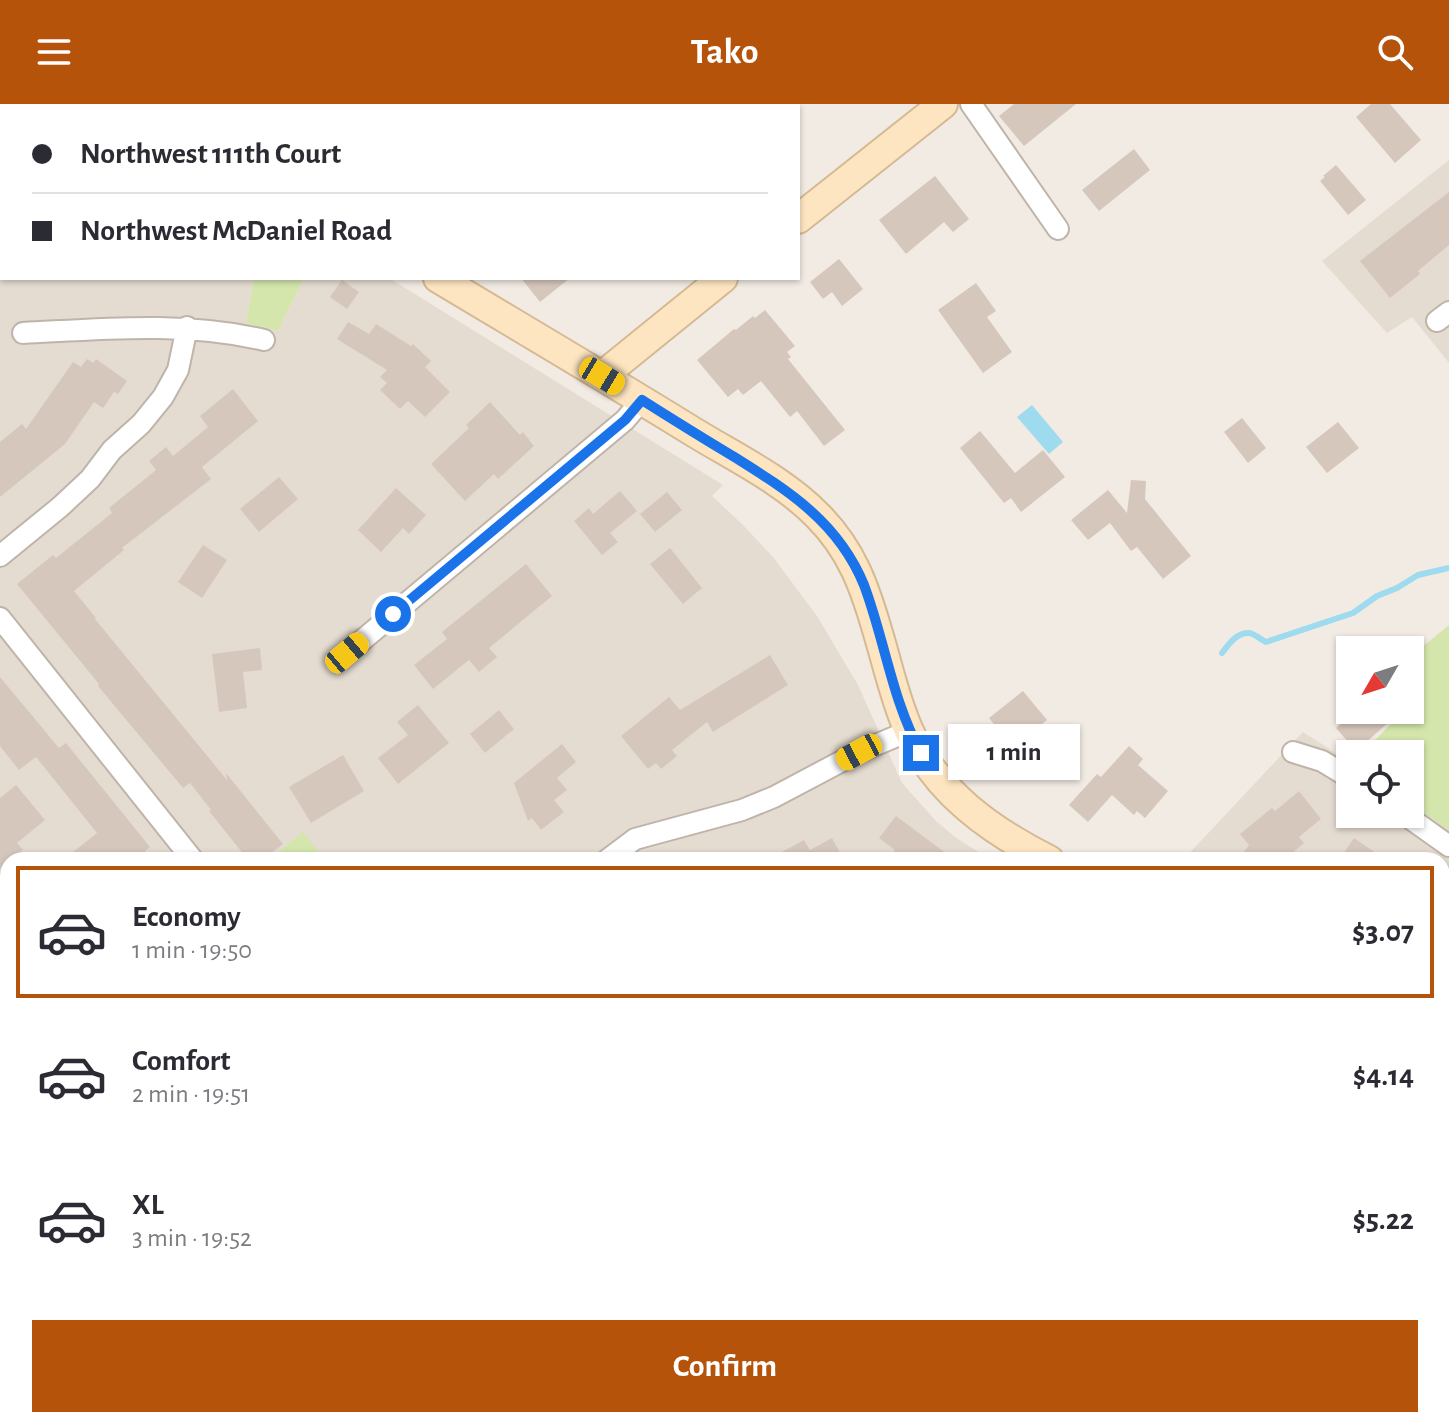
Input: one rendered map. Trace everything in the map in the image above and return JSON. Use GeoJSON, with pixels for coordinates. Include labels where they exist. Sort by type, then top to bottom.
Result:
{"type":"FeatureCollection","features":[{"type":"Feature","properties":{"kind":"street"},"geometry":{"type":"LineString","coordinates":[[800,217],[943,104]]}},
{"type":"Feature","properties":{"kind":"street"},"geometry":{"type":"LineString","coordinates":[[971,104],[1058,229]]}},
{"type":"Feature","properties":{"kind":"street"},"geometry":{"type":"LineString","coordinates":[[441,280],[783,487],[818,516],[850,558],[864,587],[909,731],[933,770],[964,805],[1010,839],[1034,852]]}},
{"type":"Feature","properties":{"kind":"street"},"geometry":{"type":"LineString","coordinates":[[602,376],[718,280]]}},
{"type":"Feature","properties":{"kind":"street"},"geometry":{"type":"LineString","coordinates":[[0,556],[90,479],[112,450],[141,424],[163,397],[178,370],[187,327]]}},
{"type":"Feature","properties":{"kind":"street"},"geometry":{"type":"LineString","coordinates":[[23,333],[187,327],[237,333],[264,340]]}},
{"type":"Feature","properties":{"kind":"street"},"geometry":{"type":"LineString","coordinates":[[347,653],[625,420],[642,400]]}},
{"type":"Feature","properties":{"kind":"street"},"geometry":{"type":"LineString","coordinates":[[0,618],[187,852]]}},
{"type":"Feature","properties":{"kind":"street"},"geometry":{"type":"LineString","coordinates":[[618,852],[635,839],[742,810],[774,797],[859,752],[909,731]]}},
{"type":"Feature","properties":{"kind":"street"},"geometry":{"type":"LineString","coordinates":[[1293,752],[1322,761],[1336,770]]}},
{"type":"Feature","properties":{"kind":"street"},"geometry":{"type":"LineString","coordinates":[[1424,828],[1449,846]]}},
{"type":"Feature","properties":{"kind":"shaded area"},"geometry":{"type":"Polygon","coordinates":[[[1449,160],[1449,363],[1412,317],[1387,333],[1322,261],[1449,160]]]}},
{"type":"Feature","properties":{"kind":"shaded area"},"geometry":{"type":"Polygon","coordinates":[[[0,280],[254,280],[246,323],[278,331],[303,280],[392,280],[723,485],[712,496],[773,557],[817,616],[858,685],[902,783],[936,821],[978,852],[318,852],[303,833],[279,852],[0,852],[0,280]]]}},
{"type":"Feature","properties":{"kind":"shaded area"},"geometry":{"type":"Polygon","coordinates":[[[1303,732],[1336,753],[1336,828],[1424,828],[1424,809],[1449,824],[1449,852],[1190,852],[1303,732]]]}},
{"type":"Feature","properties":{"kind":"green space"},"geometry":{"type":"Polygon","coordinates":[[[254,280],[303,280],[278,331],[246,323],[254,280]]]}},
{"type":"Feature","properties":{"kind":"green space"},"geometry":{"type":"Polygon","coordinates":[[[1449,625],[1449,830],[1424,813],[1424,740],[1375,740],[1391,724],[1424,724],[1424,646],[1449,625]]]}},
{"type":"Feature","properties":{"kind":"green space"},"geometry":{"type":"Polygon","coordinates":[[[303,832],[319,852],[279,852],[303,832]]]}},
{"type":"Feature","properties":{"kind":"water"},"geometry":{"type":"Polygon","coordinates":[[[1032,405],[1063,442],[1049,454],[1017,417],[1032,405]]]}},
{"type":"Feature","properties":{"kind":"building"},"geometry":{"type":"Polygon","coordinates":[[[1014,104],[1076,104],[1024,146],[999,116],[1014,104]]]}},
{"type":"Feature","properties":{"kind":"building"},"geometry":{"type":"Polygon","coordinates":[[[1371,104],[1390,104],[1421,140],[1395,163],[1356,117],[1371,104]]]}},
{"type":"Feature","properties":{"kind":"building"},"geometry":{"type":"Polygon","coordinates":[[[1134,149],[1150,170],[1099,211],[1082,190],[1134,149]]]}},
{"type":"Feature","properties":{"kind":"building"},"geometry":{"type":"Polygon","coordinates":[[[1336,165],[1366,200],[1348,215],[1320,181],[1336,165]]]}},
{"type":"Feature","properties":{"kind":"building"},"geometry":{"type":"Polygon","coordinates":[[[935,176],[969,219],[953,232],[944,222],[906,254],[879,220],[935,176]]]}},
{"type":"Feature","properties":{"kind":"building"},"geometry":{"type":"Polygon","coordinates":[[[1449,192],[1449,245],[1390,298],[1360,261],[1449,192]]]}},
{"type":"Feature","properties":{"kind":"building"},"geometry":{"type":"Polygon","coordinates":[[[839,259],[863,289],[842,306],[832,292],[823,299],[810,282],[839,259]]]}},
{"type":"Feature","properties":{"kind":"building"},"geometry":{"type":"Polygon","coordinates":[[[342,280],[359,292],[347,309],[330,297],[342,280]]]}},
{"type":"Feature","properties":{"kind":"building"},"geometry":{"type":"Polygon","coordinates":[[[523,280],[568,280],[540,302],[523,280]]]}},
{"type":"Feature","properties":{"kind":"building"},"geometry":{"type":"Polygon","coordinates":[[[976,283],[996,311],[987,317],[1012,352],[983,373],[938,310],[976,283]]]}},
{"type":"Feature","properties":{"kind":"building"},"geometry":{"type":"Polygon","coordinates":[[[765,310],[795,346],[787,352],[791,357],[788,359],[845,430],[824,446],[797,411],[790,417],[761,381],[743,395],[738,389],[728,397],[697,360],[734,329],[765,310]]]}},
{"type":"Feature","properties":{"kind":"building"},"geometry":{"type":"Polygon","coordinates":[[[348,322],[369,334],[376,324],[411,346],[413,344],[431,361],[425,367],[450,392],[425,417],[408,401],[400,409],[380,390],[387,383],[380,377],[387,370],[337,339],[348,322]]]}},
{"type":"Feature","properties":{"kind":"building"},"geometry":{"type":"Polygon","coordinates":[[[87,359],[93,363],[96,359],[127,381],[118,394],[114,392],[103,408],[94,402],[65,444],[0,497],[0,442],[22,424],[26,429],[73,362],[81,367],[87,359]]]}},
{"type":"Feature","properties":{"kind":"building"},"geometry":{"type":"Polygon","coordinates":[[[233,389],[258,421],[202,467],[211,479],[122,548],[124,550],[74,591],[227,780],[226,773],[283,844],[272,852],[242,852],[190,783],[183,788],[17,584],[53,555],[56,558],[112,513],[109,508],[156,470],[149,461],[166,447],[173,456],[208,427],[200,416],[233,389]]]}},
{"type":"Feature","properties":{"kind":"building"},"geometry":{"type":"Polygon","coordinates":[[[490,402],[534,446],[498,479],[494,474],[465,501],[431,464],[469,428],[466,425],[490,402]]]}},
{"type":"Feature","properties":{"kind":"building"},"geometry":{"type":"Polygon","coordinates":[[[1242,418],[1266,448],[1248,463],[1224,432],[1242,418]]]}},
{"type":"Feature","properties":{"kind":"building"},"geometry":{"type":"Polygon","coordinates":[[[1338,422],[1359,448],[1327,473],[1306,447],[1338,422]]]}},
{"type":"Feature","properties":{"kind":"building"},"geometry":{"type":"Polygon","coordinates":[[[980,431],[1015,473],[1043,450],[1065,477],[1021,512],[1011,498],[1004,503],[960,448],[980,431]]]}},
{"type":"Feature","properties":{"kind":"building"},"geometry":{"type":"Polygon","coordinates":[[[279,477],[298,499],[259,532],[240,509],[279,477]]]}},
{"type":"Feature","properties":{"kind":"building"},"geometry":{"type":"Polygon","coordinates":[[[1131,480],[1146,481],[1145,499],[1191,556],[1163,579],[1137,547],[1131,551],[1110,523],[1088,540],[1071,520],[1108,490],[1127,513],[1131,480]]]}},
{"type":"Feature","properties":{"kind":"building"},"geometry":{"type":"Polygon","coordinates":[[[396,488],[426,515],[409,534],[403,528],[381,552],[358,530],[396,488]]]}},
{"type":"Feature","properties":{"kind":"building"},"geometry":{"type":"Polygon","coordinates":[[[620,491],[637,511],[610,533],[618,542],[602,555],[574,521],[589,508],[593,514],[620,491]]]}},
{"type":"Feature","properties":{"kind":"building"},"geometry":{"type":"Polygon","coordinates":[[[667,492],[682,510],[655,532],[640,514],[667,492]]]}},
{"type":"Feature","properties":{"kind":"building"},"geometry":{"type":"Polygon","coordinates":[[[203,545],[227,560],[202,598],[178,582],[203,545]]]}},
{"type":"Feature","properties":{"kind":"building"},"geometry":{"type":"Polygon","coordinates":[[[670,548],[702,588],[683,604],[650,564],[670,548]]]}},
{"type":"Feature","properties":{"kind":"building"},"geometry":{"type":"Polygon","coordinates":[[[526,564],[552,596],[489,648],[497,657],[479,672],[469,660],[433,689],[414,665],[447,639],[442,632],[526,564]]]}},
{"type":"Feature","properties":{"kind":"building"},"geometry":{"type":"Polygon","coordinates":[[[260,648],[262,670],[243,672],[247,708],[219,712],[212,654],[260,648]]]}},
{"type":"Feature","properties":{"kind":"building"},"geometry":{"type":"Polygon","coordinates":[[[770,655],[788,685],[713,732],[707,722],[672,750],[677,756],[661,769],[656,763],[648,769],[621,736],[669,697],[680,710],[770,655]]]}},
{"type":"Feature","properties":{"kind":"building"},"geometry":{"type":"Polygon","coordinates":[[[0,677],[59,748],[66,743],[150,847],[144,852],[73,852],[97,833],[36,757],[19,770],[0,746],[0,677]]]}},
{"type":"Feature","properties":{"kind":"building"},"geometry":{"type":"Polygon","coordinates":[[[1023,691],[1047,720],[1013,748],[989,718],[1023,691]]]}},
{"type":"Feature","properties":{"kind":"building"},"geometry":{"type":"Polygon","coordinates":[[[418,705],[449,743],[398,784],[378,758],[408,735],[397,722],[418,705]]]}},
{"type":"Feature","properties":{"kind":"building"},"geometry":{"type":"Polygon","coordinates":[[[499,710],[514,729],[485,753],[470,734],[499,710]]]}},
{"type":"Feature","properties":{"kind":"building"},"geometry":{"type":"Polygon","coordinates":[[[1341,724],[1387,724],[1368,740],[1346,740],[1336,728],[1341,724]]]}},
{"type":"Feature","properties":{"kind":"building"},"geometry":{"type":"Polygon","coordinates":[[[562,744],[576,762],[557,778],[567,790],[554,800],[564,812],[541,830],[532,818],[528,821],[514,783],[562,744]]]}},
{"type":"Feature","properties":{"kind":"building"},"geometry":{"type":"Polygon","coordinates":[[[1129,746],[1143,759],[1138,765],[1168,791],[1145,818],[1137,811],[1134,815],[1112,795],[1088,822],[1069,805],[1097,774],[1101,777],[1129,746]]]}},
{"type":"Feature","properties":{"kind":"building"},"geometry":{"type":"Polygon","coordinates":[[[343,755],[364,791],[311,823],[289,787],[343,755]]]}},
{"type":"Feature","properties":{"kind":"building"},"geometry":{"type":"Polygon","coordinates":[[[16,785],[45,820],[17,843],[23,850],[20,852],[0,852],[0,798],[16,785]]]}},
{"type":"Feature","properties":{"kind":"building"},"geometry":{"type":"Polygon","coordinates":[[[1299,791],[1321,819],[1299,837],[1304,843],[1293,852],[1244,852],[1249,845],[1240,834],[1272,808],[1275,811],[1299,791]]]}},
{"type":"Feature","properties":{"kind":"building"},"geometry":{"type":"Polygon","coordinates":[[[896,816],[944,852],[894,852],[895,850],[879,838],[896,816]]]}},
{"type":"Feature","properties":{"kind":"building"},"geometry":{"type":"Polygon","coordinates":[[[832,838],[840,852],[782,852],[804,840],[810,850],[832,838]]]}},
{"type":"Feature","properties":{"kind":"building"},"geometry":{"type":"Polygon","coordinates":[[[1354,838],[1374,852],[1344,852],[1354,838]]]}},
{"type":"Feature","properties":{"kind":"waterway"},"geometry":{"type":"LineString","coordinates":[[1222,653],[1233,640],[1245,633],[1266,642],[1353,613],[1377,596],[1418,575],[1449,568]]}},
{"type":"Feature","properties":{"kind":"route"},"geometry":{"type":"LineString","coordinates":[[393,614],[625,420],[642,400],[783,487],[830,529],[858,572],[898,700],[921,753]]}}]}
